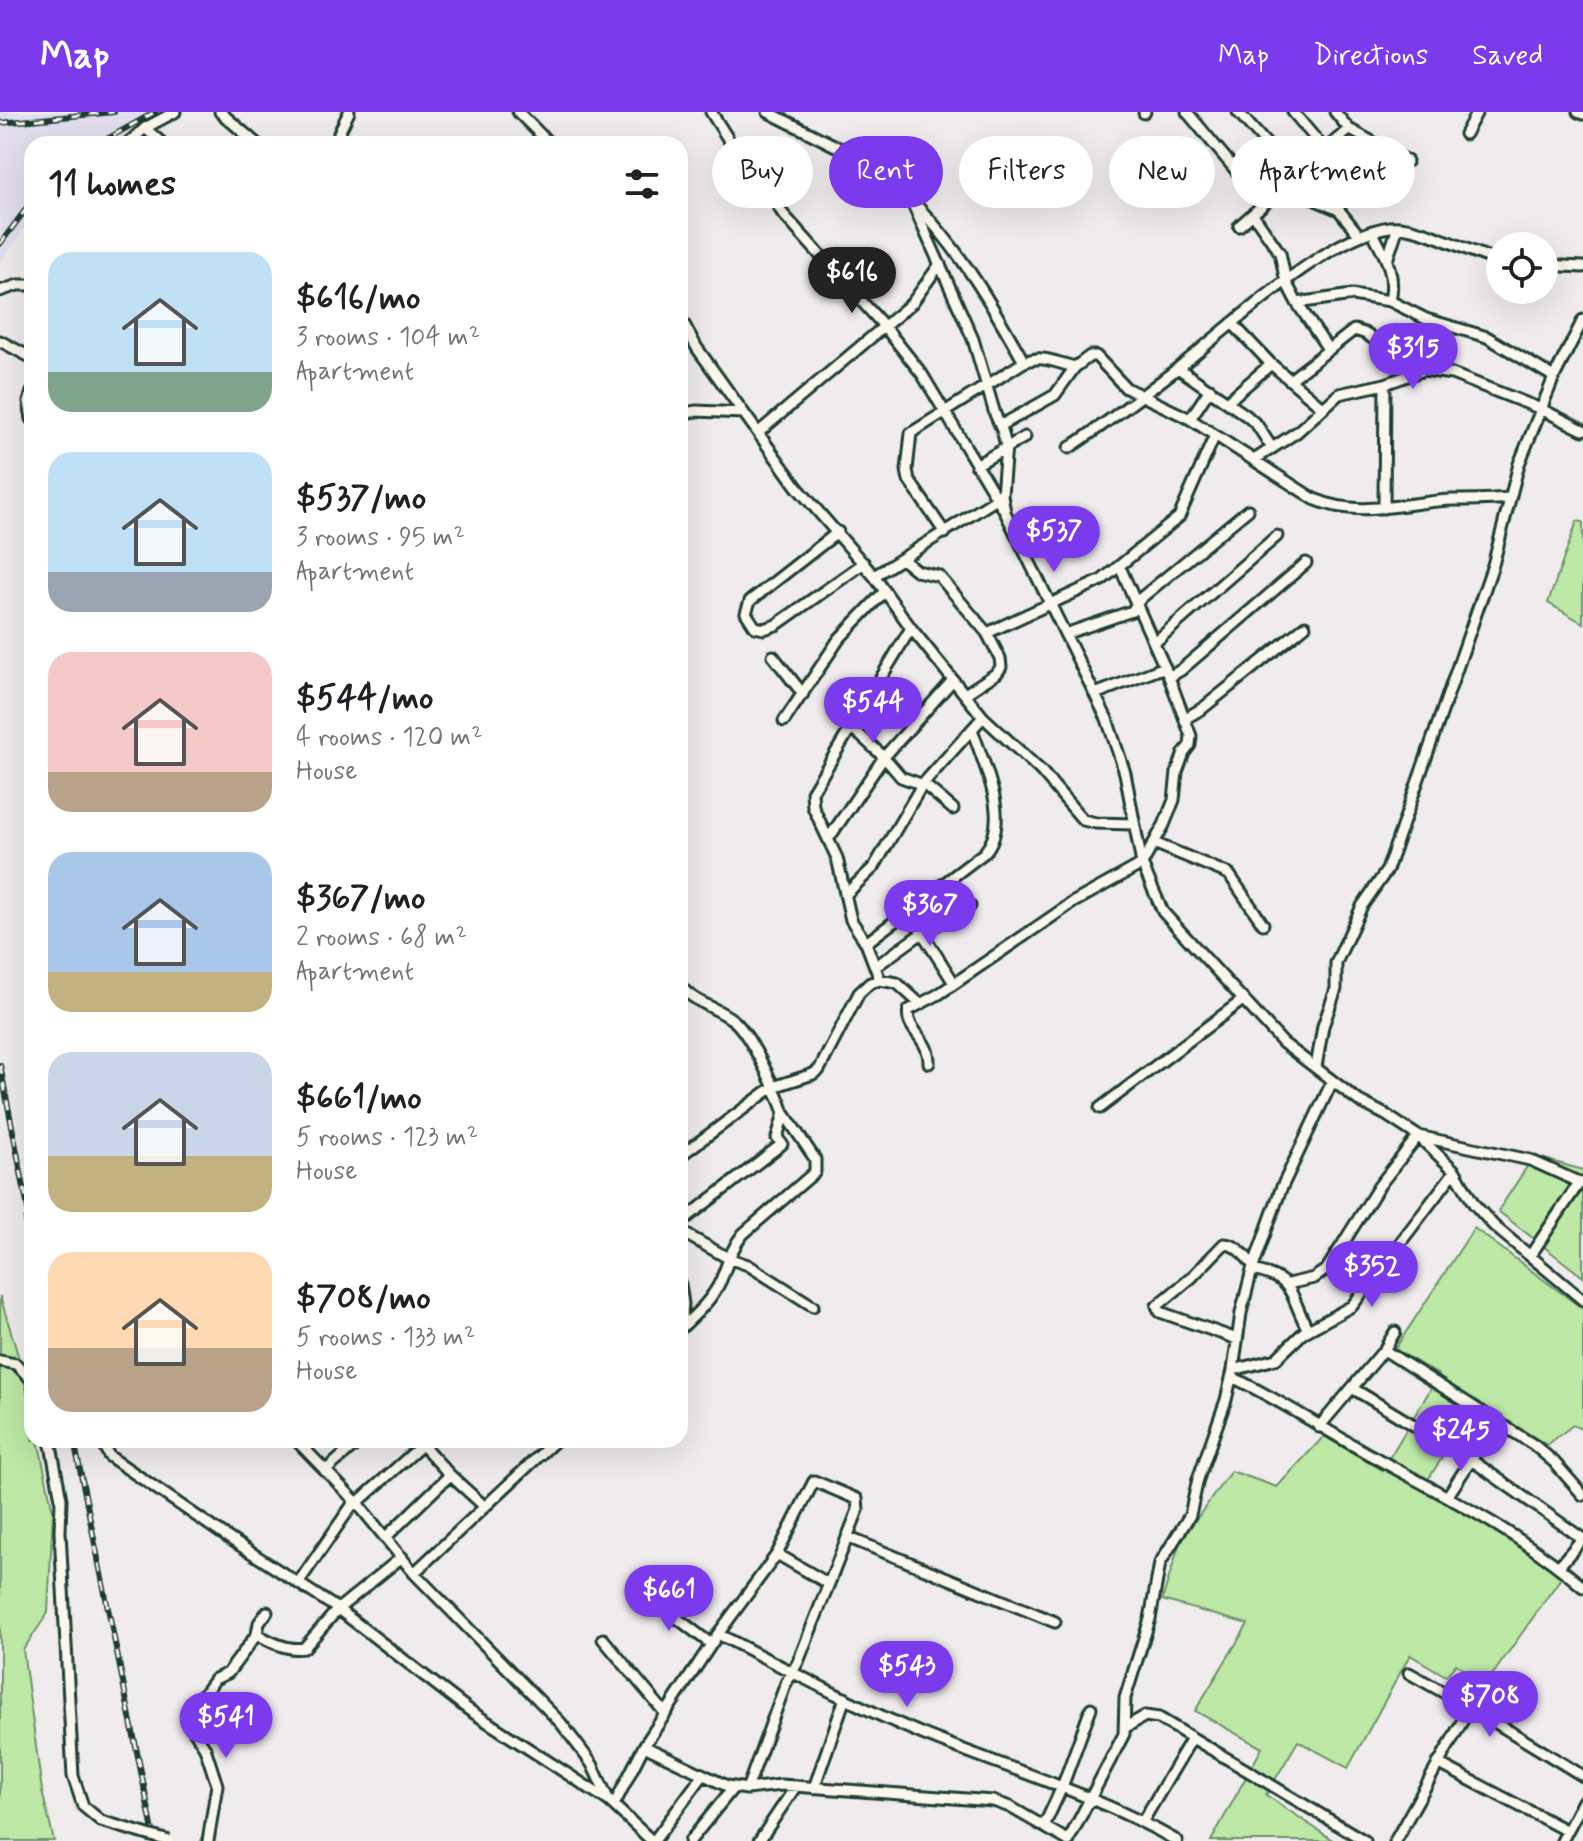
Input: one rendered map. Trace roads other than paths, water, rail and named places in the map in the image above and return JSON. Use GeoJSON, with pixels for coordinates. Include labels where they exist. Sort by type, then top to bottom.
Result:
{"type":"FeatureCollection","features":[{"type":"Feature","properties":{"kind":"street"},"geometry":{"type":"LineString","coordinates":[[136,136],[175,112]]}},
{"type":"Feature","properties":{"kind":"street"},"geometry":{"type":"LineString","coordinates":[[220,112],[248,136]]}},
{"type":"Feature","properties":{"kind":"street"},"geometry":{"type":"LineString","coordinates":[[341,136],[339,133],[349,112]]}},
{"type":"Feature","properties":{"kind":"street"},"geometry":{"type":"LineString","coordinates":[[518,112],[542,136]]}},
{"type":"Feature","properties":{"kind":"street"},"geometry":{"type":"LineString","coordinates":[[711,112],[730,142],[757,171],[783,214],[884,326],[922,374],[976,465],[1000,497],[1095,694],[1119,751],[1142,864],[1163,912],[1283,1043],[1332,1082],[1418,1136],[1455,1171],[1484,1216],[1583,1300]]}},
{"type":"Feature","properties":{"kind":"street"},"geometry":{"type":"LineString","coordinates":[[768,112],[829,143]]}},
{"type":"Feature","properties":{"kind":"street"},"geometry":{"type":"LineString","coordinates":[[1187,112],[1231,165]]}},
{"type":"Feature","properties":{"kind":"street"},"geometry":{"type":"LineString","coordinates":[[1238,112],[1259,136]]}},
{"type":"Feature","properties":{"kind":"street"},"geometry":{"type":"LineString","coordinates":[[1293,112],[1313,136]]}},
{"type":"Feature","properties":{"kind":"street"},"geometry":{"type":"LineString","coordinates":[[1335,112],[1349,129],[1362,136]]}},
{"type":"Feature","properties":{"kind":"street"},"geometry":{"type":"LineString","coordinates":[[1465,134],[1477,112]]}},
{"type":"Feature","properties":{"kind":"street"},"geometry":{"type":"LineString","coordinates":[[145,128],[154,136]]}},
{"type":"Feature","properties":{"kind":"street"},"geometry":{"type":"LineString","coordinates":[[1341,136],[1349,129]]}},
{"type":"Feature","properties":{"kind":"street"},"geometry":{"type":"LineString","coordinates":[[915,208],[973,339],[1000,426],[1005,449],[1000,497]]}},
{"type":"Feature","properties":{"kind":"street"},"geometry":{"type":"LineString","coordinates":[[920,208],[938,227],[981,286],[1024,362]]}},
{"type":"Feature","properties":{"kind":"street"},"geometry":{"type":"LineString","coordinates":[[1239,226],[1260,208]]}},
{"type":"Feature","properties":{"kind":"street"},"geometry":{"type":"LineString","coordinates":[[1334,208],[1359,235]]}},
{"type":"Feature","properties":{"kind":"street"},"geometry":{"type":"LineString","coordinates":[[1253,214],[1280,253],[1286,282],[1297,303],[1328,349]]}},
{"type":"Feature","properties":{"kind":"street"},"geometry":{"type":"LineString","coordinates":[[1388,257],[1398,227]]}},
{"type":"Feature","properties":{"kind":"street"},"geometry":{"type":"LineString","coordinates":[[1069,448],[1113,418],[1286,282],[1359,235],[1398,227],[1413,228],[1486,256]]}},
{"type":"Feature","properties":{"kind":"street"},"geometry":{"type":"LineString","coordinates":[[1372,231],[1388,257],[1392,273],[1390,301]]}},
{"type":"Feature","properties":{"kind":"street"},"geometry":{"type":"LineString","coordinates":[[759,432],[912,303],[940,264]]}},
{"type":"Feature","properties":{"kind":"street"},"geometry":{"type":"LineString","coordinates":[[1558,266],[1583,267]]}},
{"type":"Feature","properties":{"kind":"street"},"geometry":{"type":"LineString","coordinates":[[0,291],[24,285]]}},
{"type":"Feature","properties":{"kind":"street"},"geometry":{"type":"LineString","coordinates":[[1297,303],[1352,295],[1390,301],[1426,319],[1487,337],[1554,377]]}},
{"type":"Feature","properties":{"kind":"street"},"geometry":{"type":"LineString","coordinates":[[1316,1067],[1323,1026],[1336,989],[1336,963],[1362,906],[1387,870],[1493,565],[1508,498],[1554,377],[1583,320]]}},
{"type":"Feature","properties":{"kind":"street"},"geometry":{"type":"LineString","coordinates":[[1232,323],[1271,364],[1322,407]]}},
{"type":"Feature","properties":{"kind":"street"},"geometry":{"type":"LineString","coordinates":[[1290,380],[1348,333],[1358,331],[1424,370],[1452,374],[1541,409],[1583,430]]}},
{"type":"Feature","properties":{"kind":"street"},"geometry":{"type":"LineString","coordinates":[[688,332],[797,487],[864,563],[911,628],[983,717],[1041,771],[1083,820],[1133,824]]}},
{"type":"Feature","properties":{"kind":"street"},"geometry":{"type":"LineString","coordinates":[[0,341],[24,354]]}},
{"type":"Feature","properties":{"kind":"street"},"geometry":{"type":"LineString","coordinates":[[1000,426],[1055,395],[1075,367],[1090,356],[1096,356],[1119,382],[1190,419],[1328,505],[1358,510],[1450,500],[1508,498]]}},
{"type":"Feature","properties":{"kind":"street"},"geometry":{"type":"LineString","coordinates":[[945,533],[907,474],[911,433],[1024,362],[1046,358],[1075,367]]}},
{"type":"Feature","properties":{"kind":"street"},"geometry":{"type":"LineString","coordinates":[[1228,401],[1271,364]]}},
{"type":"Feature","properties":{"kind":"street"},"geometry":{"type":"LineString","coordinates":[[1178,368],[1228,401],[1257,425],[1272,448]]}},
{"type":"Feature","properties":{"kind":"street"},"geometry":{"type":"LineString","coordinates":[[1254,460],[1297,432],[1339,394],[1385,384],[1424,370]]}},
{"type":"Feature","properties":{"kind":"street"},"geometry":{"type":"LineString","coordinates":[[1384,508],[1385,384]]}},
{"type":"Feature","properties":{"kind":"street"},"geometry":{"type":"LineString","coordinates":[[1190,419],[1210,389]]}},
{"type":"Feature","properties":{"kind":"street"},"geometry":{"type":"LineString","coordinates":[[688,412],[744,413]]}},
{"type":"Feature","properties":{"kind":"street"},"geometry":{"type":"LineString","coordinates":[[987,633],[1102,580],[1179,517],[1215,435]]}},
{"type":"Feature","properties":{"kind":"street"},"geometry":{"type":"LineString","coordinates":[[976,465],[1025,437]]}},
{"type":"Feature","properties":{"kind":"street"},"geometry":{"type":"LineString","coordinates":[[874,576],[1000,497]]}},
{"type":"Feature","properties":{"kind":"street"},"geometry":{"type":"LineString","coordinates":[[1065,634],[1132,611],[1141,598],[1248,510]]}},
{"type":"Feature","properties":{"kind":"street"},"geometry":{"type":"LineString","coordinates":[[838,532],[750,601],[746,613],[755,627],[764,629],[776,625],[864,563]]}},
{"type":"Feature","properties":{"kind":"street"},"geometry":{"type":"LineString","coordinates":[[1154,643],[1277,536]]}},
{"type":"Feature","properties":{"kind":"street"},"geometry":{"type":"LineString","coordinates":[[903,560],[917,571],[939,576],[987,633],[1000,658],[1001,667],[997,673],[965,694]]}},
{"type":"Feature","properties":{"kind":"street"},"geometry":{"type":"LineString","coordinates":[[1095,694],[1181,670],[1306,563]]}},
{"type":"Feature","properties":{"kind":"street"},"geometry":{"type":"LineString","coordinates":[[929,1063],[928,1048],[907,1019],[909,1010],[934,998],[1072,903],[1142,864],[1174,800],[1177,772],[1190,745],[1186,718],[1120,567]]}},
{"type":"Feature","properties":{"kind":"street"},"geometry":{"type":"LineString","coordinates":[[784,721],[839,639],[885,591]]}},
{"type":"Feature","properties":{"kind":"street"},"geometry":{"type":"LineString","coordinates":[[1186,718],[1203,708],[1305,626]]}},
{"type":"Feature","properties":{"kind":"street"},"geometry":{"type":"LineString","coordinates":[[880,980],[866,943],[855,928],[829,838],[813,807],[812,792],[911,628]]}},
{"type":"Feature","properties":{"kind":"street"},"geometry":{"type":"LineString","coordinates":[[773,656],[803,694]]}},
{"type":"Feature","properties":{"kind":"street"},"geometry":{"type":"LineString","coordinates":[[829,838],[884,757],[953,680]]}},
{"type":"Feature","properties":{"kind":"street"},"geometry":{"type":"LineString","coordinates":[[845,895],[874,867],[922,785],[983,717]]}},
{"type":"Feature","properties":{"kind":"street"},"geometry":{"type":"LineString","coordinates":[[851,727],[901,777],[922,785],[953,809]]}},
{"type":"Feature","properties":{"kind":"street"},"geometry":{"type":"LineString","coordinates":[[866,943],[984,853],[996,835],[997,822],[989,774],[972,729]]}},
{"type":"Feature","properties":{"kind":"street"},"geometry":{"type":"LineString","coordinates":[[1154,843],[1229,874],[1263,924]]}},
{"type":"Feature","properties":{"kind":"street"},"geometry":{"type":"LineString","coordinates":[[875,967],[922,933],[970,906]]}},
{"type":"Feature","properties":{"kind":"street"},"geometry":{"type":"LineString","coordinates":[[909,912],[954,983]]}},
{"type":"Feature","properties":{"kind":"street"},"geometry":{"type":"LineString","coordinates":[[688,1150],[773,1087],[819,1070],[859,993],[870,983],[880,980],[897,983],[919,1003]]}},
{"type":"Feature","properties":{"kind":"street"},"geometry":{"type":"LineString","coordinates":[[688,994],[733,1020],[745,1034],[784,1113],[815,1159],[817,1169],[743,1234],[706,1305],[688,1322]]}},
{"type":"Feature","properties":{"kind":"street"},"geometry":{"type":"LineString","coordinates":[[1100,1108],[1244,999]]}},
{"type":"Feature","properties":{"kind":"street"},"geometry":{"type":"LineString","coordinates":[[644,1746],[733,1788],[796,1786],[993,1801],[1010,1807],[1068,1841],[1126,1727],[1125,1698],[1150,1619],[1160,1563],[1190,1515],[1198,1479],[1233,1374],[1241,1313],[1252,1268],[1281,1189],[1332,1082]]}},
{"type":"Feature","properties":{"kind":"street"},"geometry":{"type":"LineString","coordinates":[[688,1217],[782,1144],[777,1138],[784,1113]]}},
{"type":"Feature","properties":{"kind":"street"},"geometry":{"type":"LineString","coordinates":[[1418,1136],[1530,1160],[1581,1184],[1530,1256]]}},
{"type":"Feature","properties":{"kind":"street"},"geometry":{"type":"LineString","coordinates":[[1288,1284],[1314,1278],[1327,1269],[1379,1186],[1418,1136]]}},
{"type":"Feature","properties":{"kind":"street"},"geometry":{"type":"LineString","coordinates":[[1233,1374],[1276,1359],[1308,1330],[1358,1301],[1455,1171]]}},
{"type":"Feature","properties":{"kind":"street"},"geometry":{"type":"LineString","coordinates":[[688,1236],[728,1258],[748,1265],[813,1306]]}},
{"type":"Feature","properties":{"kind":"street"},"geometry":{"type":"LineString","coordinates":[[1237,1339],[1160,1312],[1157,1306],[1191,1278],[1224,1244],[1238,1249],[1252,1268],[1288,1284],[1308,1330]]}},
{"type":"Feature","properties":{"kind":"street"},"geometry":{"type":"LineString","coordinates":[[1319,1427],[1384,1350],[1395,1332]]}},
{"type":"Feature","properties":{"kind":"street"},"geometry":{"type":"LineString","coordinates":[[1384,1350],[1497,1420],[1554,1462],[1583,1495]]}},
{"type":"Feature","properties":{"kind":"street"},"geometry":{"type":"LineString","coordinates":[[0,1361],[16,1364],[24,1372]]}},
{"type":"Feature","properties":{"kind":"street"},"geometry":{"type":"LineString","coordinates":[[1233,1374],[1319,1427],[1447,1497],[1559,1566],[1583,1587]]}},
{"type":"Feature","properties":{"kind":"street"},"geometry":{"type":"LineString","coordinates":[[1352,1388],[1470,1459],[1583,1538],[1559,1566]]}},
{"type":"Feature","properties":{"kind":"street"},"geometry":{"type":"LineString","coordinates":[[1447,1497],[1497,1420]]}},
{"type":"Feature","properties":{"kind":"street"},"geometry":{"type":"LineString","coordinates":[[51,1448],[61,1499],[60,1532],[73,1776],[83,1806],[101,1821],[169,1841]]}},
{"type":"Feature","properties":{"kind":"street"},"geometry":{"type":"LineString","coordinates":[[105,1448],[109,1456],[338,1609],[476,1715],[611,1803],[653,1841],[703,1775]]}},
{"type":"Feature","properties":{"kind":"street"},"geometry":{"type":"LineString","coordinates":[[303,1448],[356,1502],[414,1573],[561,1723],[592,1764],[611,1803]]}},
{"type":"Feature","properties":{"kind":"street"},"geometry":{"type":"LineString","coordinates":[[325,1471],[352,1448]]}},
{"type":"Feature","properties":{"kind":"street"},"geometry":{"type":"LineString","coordinates":[[298,1583],[356,1502],[414,1448]]}},
{"type":"Feature","properties":{"kind":"street"},"geometry":{"type":"LineString","coordinates":[[425,1448],[484,1506]]}},
{"type":"Feature","properties":{"kind":"street"},"geometry":{"type":"LineString","coordinates":[[414,1573],[547,1448]]}},
{"type":"Feature","properties":{"kind":"street"},"geometry":{"type":"LineString","coordinates":[[386,1537],[450,1475]]}},
{"type":"Feature","properties":{"kind":"street"},"geometry":{"type":"LineString","coordinates":[[611,1803],[665,1713],[777,1554],[814,1481],[857,1499],[859,1503],[747,1789]]}},
{"type":"Feature","properties":{"kind":"street"},"geometry":{"type":"LineString","coordinates":[[847,1537],[1055,1622]]}},
{"type":"Feature","properties":{"kind":"street"},"geometry":{"type":"LineString","coordinates":[[777,1554],[829,1584]]}},
{"type":"Feature","properties":{"kind":"street"},"geometry":{"type":"LineString","coordinates":[[257,1634],[299,1650],[304,1648],[338,1609],[402,1557]]}},
{"type":"Feature","properties":{"kind":"street"},"geometry":{"type":"LineString","coordinates":[[647,1595],[711,1644]]}},
{"type":"Feature","properties":{"kind":"street"},"geometry":{"type":"LineString","coordinates":[[208,1841],[217,1785],[205,1748],[193,1729],[192,1710],[215,1679],[228,1673],[257,1634],[259,1623],[267,1612]]}},
{"type":"Feature","properties":{"kind":"street"},"geometry":{"type":"LineString","coordinates":[[718,1634],[920,1733],[1090,1797],[1143,1821],[1177,1841]]}},
{"type":"Feature","properties":{"kind":"street"},"geometry":{"type":"LineString","coordinates":[[603,1639],[665,1713]]}},
{"type":"Feature","properties":{"kind":"street"},"geometry":{"type":"LineString","coordinates":[[1409,1673],[1583,1776]]}},
{"type":"Feature","properties":{"kind":"street"},"geometry":{"type":"LineString","coordinates":[[1395,1841],[1482,1686]]}},
{"type":"Feature","properties":{"kind":"street"},"geometry":{"type":"LineString","coordinates":[[814,1788],[845,1698]]}},
{"type":"Feature","properties":{"kind":"street"},"geometry":{"type":"LineString","coordinates":[[1044,1826],[1091,1708]]}},
{"type":"Feature","properties":{"kind":"street"},"geometry":{"type":"LineString","coordinates":[[1126,1727],[1141,1718],[1152,1716],[1365,1841]]}},
{"type":"Feature","properties":{"kind":"street"},"geometry":{"type":"LineString","coordinates":[[1143,1821],[1192,1738]]}},
{"type":"Feature","properties":{"kind":"street"},"geometry":{"type":"LineString","coordinates":[[1438,1763],[1564,1836],[1580,1816],[1583,1801]]}},
{"type":"Feature","properties":{"kind":"street"},"geometry":{"type":"LineString","coordinates":[[759,1841],[796,1786]]}},
{"type":"Feature","properties":{"kind":"street"},"geometry":{"type":"LineString","coordinates":[[690,1841],[733,1788]]}},
{"type":"Feature","properties":{"kind":"railway"},"geometry":{"type":"LineString","coordinates":[[0,123],[114,112]]}},
{"type":"Feature","properties":{"kind":"railway"},"geometry":{"type":"LineString","coordinates":[[112,136],[155,112]]}},
{"type":"Feature","properties":{"kind":"railway"},"geometry":{"type":"LineString","coordinates":[[0,244],[24,212]]}},
{"type":"Feature","properties":{"kind":"railway"},"geometry":{"type":"LineString","coordinates":[[0,1065],[24,1188]]}},
{"type":"Feature","properties":{"kind":"railway"},"geometry":{"type":"LineString","coordinates":[[76,1448],[155,1841]]}}]}
